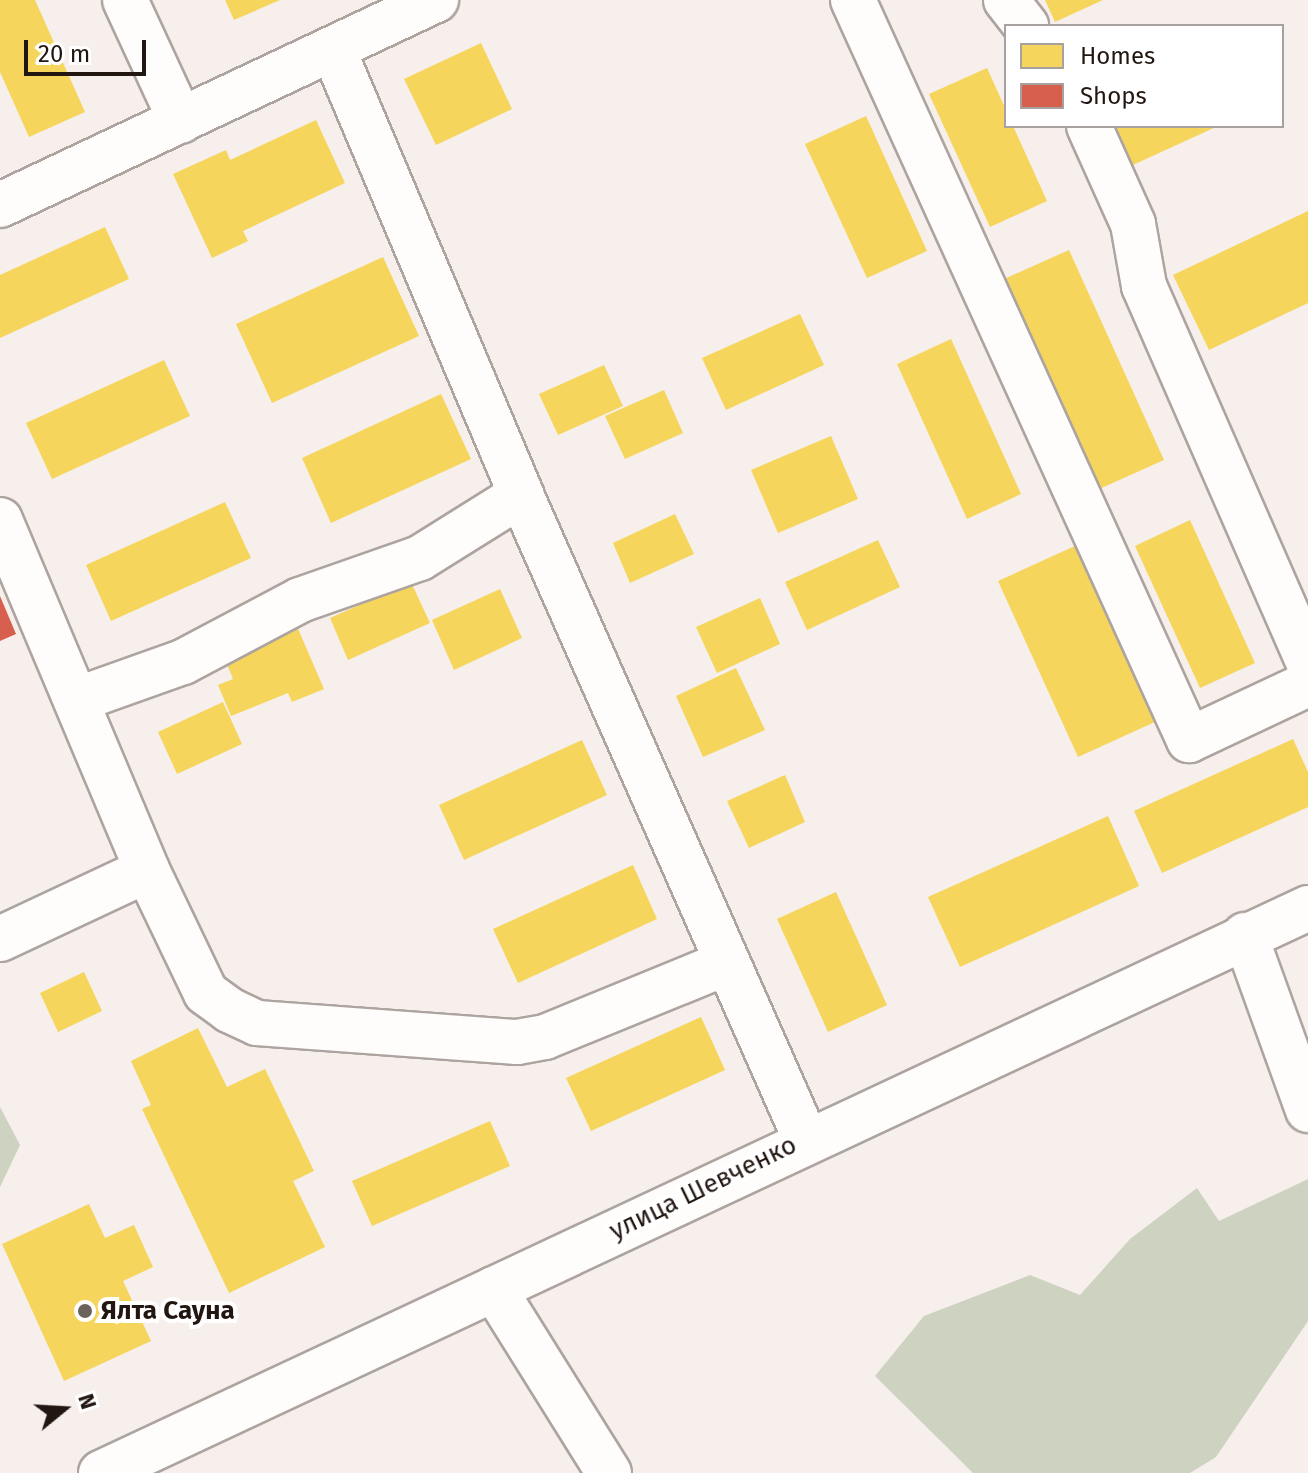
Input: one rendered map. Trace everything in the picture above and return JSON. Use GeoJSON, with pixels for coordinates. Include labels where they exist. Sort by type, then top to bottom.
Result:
{"type":"FeatureCollection","features":[{"type":"Feature","properties":{"kind":"street"},"geometry":{"type":"LineString","coordinates":[[125,0],[181,121]]}},
{"type":"Feature","properties":{"kind":"street"},"geometry":{"type":"LineString","coordinates":[[0,205],[436,0]]}},
{"type":"Feature","properties":{"kind":"street"},"geometry":{"type":"LineString","coordinates":[[853,0],[1189,740],[1308,684]]}},
{"type":"Feature","properties":{"kind":"street"},"geometry":{"type":"LineString","coordinates":[[1006,0],[1024,24]]}},
{"type":"Feature","properties":{"kind":"street"},"geometry":{"type":"LineString","coordinates":[[333,49],[521,495],[806,1140]]}},
{"type":"Feature","properties":{"kind":"street"},"geometry":{"type":"LineString","coordinates":[[1090,128],[1133,224],[1144,286],[1308,661]]}},
{"type":"Feature","properties":{"kind":"street"},"geometry":{"type":"LineString","coordinates":[[76,700],[183,662],[300,600],[420,558],[521,495]]}},
{"type":"Feature","properties":{"kind":"street"},"geometry":{"type":"LineString","coordinates":[[0,520],[147,870],[206,993],[257,1023],[517,1042],[545,1037],[726,963]]}},
{"type":"Feature","properties":{"kind":"street"},"geometry":{"type":"LineString","coordinates":[[0,939],[147,870]]}},
{"type":"Feature","properties":{"kind":"street","name":"улица Шевченко"},"geometry":{"type":"LineString","coordinates":[[101,1473],[806,1140],[1308,908]]}},
{"type":"Feature","properties":{"kind":"street"},"geometry":{"type":"LineString","coordinates":[[1245,935],[1308,1110]]}},
{"type":"Feature","properties":{"kind":"street"},"geometry":{"type":"LineString","coordinates":[[494,1289],[609,1473]]}},
{"type":"Feature","properties":{"kind":"green space"},"geometry":{"type":"Polygon","coordinates":[[[0,1107],[20,1145],[0,1187],[0,1107]]]}},
{"type":"Feature","properties":{"kind":"green space"},"geometry":{"type":"Polygon","coordinates":[[[1308,1179],[1308,1321],[1216,1457],[1190,1473],[973,1473],[875,1376],[924,1316],[1030,1275],[1080,1295],[1130,1239],[1197,1188],[1219,1221],[1308,1179]]]}},
{"type":"Feature","properties":{"kind":"building: Homes"},"geometry":{"type":"Polygon","coordinates":[[[0,0],[35,0],[85,112],[29,137],[0,72],[0,0]]]}},
{"type":"Feature","properties":{"kind":"building: Homes"},"geometry":{"type":"Polygon","coordinates":[[[225,0],[280,0],[234,20],[225,0]]]}},
{"type":"Feature","properties":{"kind":"building: Homes"},"geometry":{"type":"Polygon","coordinates":[[[1045,0],[1103,0],[1055,22],[1045,0]]]}},
{"type":"Feature","properties":{"kind":"building: Homes"},"geometry":{"type":"Polygon","coordinates":[[[481,43],[512,109],[436,145],[404,79],[481,43]]]}},
{"type":"Feature","properties":{"kind":"building: Homes"},"geometry":{"type":"Polygon","coordinates":[[[987,68],[1004,106],[1004,128],[1014,128],[1047,201],[990,227],[929,94],[987,68]]]}},
{"type":"Feature","properties":{"kind":"building: Homes"},"geometry":{"type":"Polygon","coordinates":[[[866,116],[927,251],[867,278],[805,144],[866,116]]]}},
{"type":"Feature","properties":{"kind":"building: Homes"},"geometry":{"type":"Polygon","coordinates":[[[316,120],[345,183],[243,231],[248,241],[212,258],[173,174],[226,150],[230,160],[316,120]]]}},
{"type":"Feature","properties":{"kind":"building: Homes"},"geometry":{"type":"Polygon","coordinates":[[[1104,128],[1214,128],[1122,170],[1104,128]]]}},
{"type":"Feature","properties":{"kind":"building: Homes"},"geometry":{"type":"Polygon","coordinates":[[[1308,211],[1308,303],[1209,350],[1173,275],[1308,211]]]}},
{"type":"Feature","properties":{"kind":"building: Homes"},"geometry":{"type":"Polygon","coordinates":[[[105,227],[129,279],[0,338],[0,275],[105,227]]]}},
{"type":"Feature","properties":{"kind":"building: Homes"},"geometry":{"type":"Polygon","coordinates":[[[1069,250],[1164,460],[1097,490],[1002,280],[1069,250]]]}},
{"type":"Feature","properties":{"kind":"building: Homes"},"geometry":{"type":"Polygon","coordinates":[[[383,257],[419,336],[272,403],[236,324],[383,257]]]}},
{"type":"Feature","properties":{"kind":"building: Homes"},"geometry":{"type":"Polygon","coordinates":[[[800,314],[824,365],[726,410],[702,358],[800,314]]]}},
{"type":"Feature","properties":{"kind":"building: Homes"},"geometry":{"type":"Polygon","coordinates":[[[951,339],[1021,494],[967,519],[897,364],[951,339]]]}},
{"type":"Feature","properties":{"kind":"building: Homes"},"geometry":{"type":"Polygon","coordinates":[[[164,360],[190,416],[52,479],[26,423],[164,360]]]}},
{"type":"Feature","properties":{"kind":"building: Homes"},"geometry":{"type":"Polygon","coordinates":[[[604,365],[623,406],[558,435],[539,394],[604,365]]]}},
{"type":"Feature","properties":{"kind":"building: Homes"},"geometry":{"type":"Polygon","coordinates":[[[664,390],[683,433],[625,459],[605,416],[664,390]]]}},
{"type":"Feature","properties":{"kind":"building: Homes"},"geometry":{"type":"Polygon","coordinates":[[[441,394],[471,459],[331,523],[302,458],[441,394]]]}},
{"type":"Feature","properties":{"kind":"building: Homes"},"geometry":{"type":"Polygon","coordinates":[[[831,436],[858,499],[778,533],[751,470],[831,436]]]}},
{"type":"Feature","properties":{"kind":"building: Homes"},"geometry":{"type":"Polygon","coordinates":[[[225,502],[251,558],[111,621],[86,565],[225,502]]]}},
{"type":"Feature","properties":{"kind":"building: Homes"},"geometry":{"type":"Polygon","coordinates":[[[675,514],[694,554],[630,583],[613,543],[675,514]]]}},
{"type":"Feature","properties":{"kind":"building: Homes"},"geometry":{"type":"Polygon","coordinates":[[[1190,520],[1255,663],[1200,688],[1135,546],[1190,520]]]}},
{"type":"Feature","properties":{"kind":"building: Homes"},"geometry":{"type":"Polygon","coordinates":[[[878,540],[900,587],[807,630],[785,582],[878,540]]]}},
{"type":"Feature","properties":{"kind":"building: Homes"},"geometry":{"type":"Polygon","coordinates":[[[1077,545],[1157,721],[1078,757],[998,581],[1077,545]]]}},
{"type":"Feature","properties":{"kind":"building: Homes"},"geometry":{"type":"Polygon","coordinates":[[[411,582],[430,623],[348,660],[330,618],[411,582]]]}},
{"type":"Feature","properties":{"kind":"building: Homes"},"geometry":{"type":"Polygon","coordinates":[[[500,589],[522,638],[454,670],[432,620],[500,589]]]}},
{"type":"Feature","properties":{"kind":"building: Homes"},"geometry":{"type":"Polygon","coordinates":[[[760,598],[780,644],[717,673],[696,627],[760,598]]]}},
{"type":"Feature","properties":{"kind":"building: Homes"},"geometry":{"type":"Polygon","coordinates":[[[296,624],[324,689],[292,702],[288,693],[231,716],[218,685],[233,679],[226,662],[268,644],[265,637],[296,624]]]}},
{"type":"Feature","properties":{"kind":"building: Homes"},"geometry":{"type":"Polygon","coordinates":[[[736,668],[765,730],[703,757],[676,696],[736,668]]]}},
{"type":"Feature","properties":{"kind":"building: Homes"},"geometry":{"type":"Polygon","coordinates":[[[223,702],[242,744],[177,774],[158,732],[223,702]]]}},
{"type":"Feature","properties":{"kind":"building: Homes"},"geometry":{"type":"Polygon","coordinates":[[[1293,739],[1308,772],[1308,807],[1162,873],[1134,811],[1293,739]]]}},
{"type":"Feature","properties":{"kind":"building: Homes"},"geometry":{"type":"Polygon","coordinates":[[[582,740],[607,795],[464,860],[439,805],[582,740]]]}},
{"type":"Feature","properties":{"kind":"building: Homes"},"geometry":{"type":"Polygon","coordinates":[[[785,775],[805,822],[749,848],[727,801],[785,775]]]}},
{"type":"Feature","properties":{"kind":"building: Homes"},"geometry":{"type":"Polygon","coordinates":[[[1108,816],[1139,886],[960,967],[928,897],[1108,816]]]}},
{"type":"Feature","properties":{"kind":"building: Homes"},"geometry":{"type":"Polygon","coordinates":[[[633,865],[657,919],[518,983],[493,929],[633,865]]]}},
{"type":"Feature","properties":{"kind":"building: Homes"},"geometry":{"type":"Polygon","coordinates":[[[836,892],[887,1005],[828,1032],[777,919],[836,892]]]}},
{"type":"Feature","properties":{"kind":"building: Homes"},"geometry":{"type":"Polygon","coordinates":[[[84,972],[102,1011],[58,1032],[40,993],[84,972]]]}},
{"type":"Feature","properties":{"kind":"building: Homes"},"geometry":{"type":"Polygon","coordinates":[[[701,1017],[725,1070],[591,1131],[566,1078],[701,1017]]]}},
{"type":"Feature","properties":{"kind":"building: Homes"},"geometry":{"type":"Polygon","coordinates":[[[198,1028],[227,1087],[265,1069],[314,1171],[293,1181],[325,1247],[229,1293],[142,1109],[151,1105],[131,1061],[198,1028]]]}},
{"type":"Feature","properties":{"kind":"building: Homes"},"geometry":{"type":"Polygon","coordinates":[[[490,1121],[510,1166],[372,1226],[352,1181],[490,1121]]]}},
{"type":"Feature","properties":{"kind":"building: Homes","name":"Ялта Сауна"},"geometry":{"type":"Polygon","coordinates":[[[89,1204],[105,1238],[134,1225],[153,1267],[123,1281],[151,1341],[64,1381],[2,1244],[89,1204]]]}},
{"type":"Feature","properties":{"kind":"building: Shops"},"geometry":{"type":"Polygon","coordinates":[[[0,596],[16,634],[0,641],[0,596]]]}},
{"type":"Feature","properties":{"kind":"place","name":"Ялта Сауна"},"geometry":{"type":"Point","coordinates":[85,1311]}}]}
